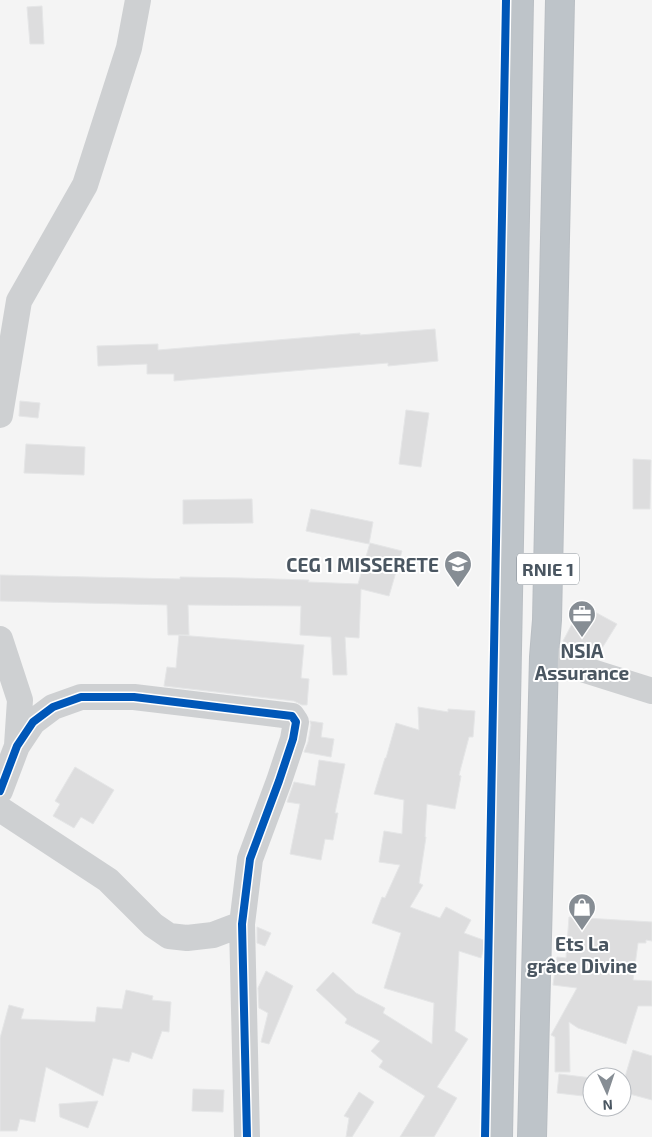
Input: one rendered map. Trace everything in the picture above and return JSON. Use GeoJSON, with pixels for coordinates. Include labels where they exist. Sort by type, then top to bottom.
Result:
{"type":"FeatureCollection","features":[{"type":"Feature","properties":{"kind":"highway","name":"RNIE 1"},"geometry":{"type":"LineString","coordinates":[[498,1137],[519,0]]}},
{"type":"Feature","properties":{"kind":"highway","name":"RNIE 1"},"geometry":{"type":"LineString","coordinates":[[532,1137],[547,601],[560,0]]}},
{"type":"Feature","properties":{"kind":"street"},"geometry":{"type":"LineString","coordinates":[[0,415],[19,301],[86,185],[129,48],[138,0]]}},
{"type":"Feature","properties":{"kind":"street"},"geometry":{"type":"LineString","coordinates":[[485,1137],[506,0]]}},
{"type":"Feature","properties":{"kind":"street"},"geometry":{"type":"LineString","coordinates":[[0,639],[20,700],[17,746]]}},
{"type":"Feature","properties":{"kind":"street"},"geometry":{"type":"LineString","coordinates":[[544,657],[652,691]]}},
{"type":"Feature","properties":{"kind":"street"},"geometry":{"type":"LineString","coordinates":[[0,791],[17,746],[34,722],[53,707],[81,697],[134,697],[292,716],[296,722],[293,739],[280,781],[250,859],[242,924],[247,1137]]}},
{"type":"Feature","properties":{"kind":"street"},"geometry":{"type":"LineString","coordinates":[[0,809],[108,880],[153,926],[169,936],[187,938],[213,935],[242,924]]}},
{"type":"Feature","properties":{"kind":"building"},"geometry":{"type":"Polygon","coordinates":[[[42,6],[44,44],[30,44],[27,7],[42,6]]]}},
{"type":"Feature","properties":{"kind":"building"},"geometry":{"type":"Polygon","coordinates":[[[435,329],[438,361],[388,366],[388,363],[174,381],[174,374],[147,374],[147,364],[98,366],[97,346],[158,344],[158,350],[360,333],[360,335],[435,329]]]}},
{"type":"Feature","properties":{"kind":"building"},"geometry":{"type":"Polygon","coordinates":[[[20,401],[40,403],[38,418],[19,416],[20,401]]]}},
{"type":"Feature","properties":{"kind":"building"},"geometry":{"type":"Polygon","coordinates":[[[406,410],[429,413],[421,467],[399,464],[406,410]]]}},
{"type":"Feature","properties":{"kind":"building"},"geometry":{"type":"Polygon","coordinates":[[[26,444],[85,447],[84,475],[24,473],[26,444]]]}},
{"type":"Feature","properties":{"kind":"building"},"geometry":{"type":"Polygon","coordinates":[[[633,459],[651,460],[650,509],[633,509],[633,459]]]}},
{"type":"Feature","properties":{"kind":"building"},"geometry":{"type":"Polygon","coordinates":[[[252,499],[253,523],[183,524],[183,500],[252,499]]]}},
{"type":"Feature","properties":{"kind":"building"},"geometry":{"type":"Polygon","coordinates":[[[311,509],[373,522],[369,544],[306,531],[311,509]]]}},
{"type":"Feature","properties":{"kind":"building"},"geometry":{"type":"Polygon","coordinates":[[[370,543],[402,551],[389,596],[361,589],[359,638],[345,637],[347,675],[333,675],[331,637],[300,635],[301,606],[188,605],[189,635],[168,635],[167,605],[0,601],[0,575],[180,579],[180,577],[242,578],[358,584],[370,543]]]}},
{"type":"Feature","properties":{"kind":"building"},"geometry":{"type":"Polygon","coordinates":[[[582,605],[617,624],[599,653],[588,646],[585,653],[563,641],[582,605]]]}},
{"type":"Feature","properties":{"kind":"building"},"geometry":{"type":"Polygon","coordinates":[[[179,635],[304,645],[301,678],[309,679],[307,705],[294,701],[164,686],[167,667],[176,668],[179,635]]]}},
{"type":"Feature","properties":{"kind":"building"},"geometry":{"type":"Polygon","coordinates":[[[418,707],[448,712],[448,709],[475,711],[473,737],[469,737],[459,775],[461,776],[455,809],[427,804],[426,837],[419,883],[423,885],[410,907],[440,918],[446,907],[471,920],[464,933],[486,942],[481,958],[459,951],[455,1031],[468,1039],[437,1087],[457,1098],[434,1137],[400,1137],[425,1096],[379,1067],[383,1061],[371,1051],[380,1041],[345,1023],[347,1019],[316,990],[333,972],[356,993],[385,1008],[383,1013],[432,1044],[434,1003],[384,988],[401,933],[372,923],[382,897],[385,898],[400,865],[379,862],[384,831],[402,834],[404,800],[374,794],[396,723],[419,730],[418,707]]]}},
{"type":"Feature","properties":{"kind":"building"},"geometry":{"type":"Polygon","coordinates":[[[310,721],[323,723],[321,737],[334,739],[331,757],[304,752],[308,742],[310,721]]]}},
{"type":"Feature","properties":{"kind":"building"},"geometry":{"type":"Polygon","coordinates":[[[319,760],[345,764],[335,813],[338,813],[333,840],[325,839],[321,860],[290,854],[300,804],[287,802],[294,782],[315,786],[319,760]]]}},
{"type":"Feature","properties":{"kind":"building"},"geometry":{"type":"Polygon","coordinates":[[[75,767],[114,790],[93,824],[81,817],[74,828],[53,816],[60,804],[55,801],[75,767]]]}},
{"type":"Feature","properties":{"kind":"building"},"geometry":{"type":"Polygon","coordinates":[[[569,917],[652,922],[652,941],[646,940],[646,943],[638,943],[633,980],[652,981],[652,1006],[638,1006],[626,1044],[578,1028],[569,1022],[570,1072],[555,1072],[555,1037],[551,1035],[577,988],[553,985],[557,957],[566,958],[569,917]]]}},
{"type":"Feature","properties":{"kind":"building"},"geometry":{"type":"Polygon","coordinates":[[[257,927],[271,933],[265,946],[257,943],[257,927]]]}},
{"type":"Feature","properties":{"kind":"building"},"geometry":{"type":"Polygon","coordinates":[[[266,971],[293,986],[269,1044],[261,1042],[268,1013],[259,1008],[258,988],[266,971]]]}},
{"type":"Feature","properties":{"kind":"building"},"geometry":{"type":"Polygon","coordinates":[[[126,990],[153,996],[152,1000],[171,1002],[169,1032],[162,1031],[152,1059],[132,1052],[129,1062],[113,1058],[103,1096],[46,1067],[35,1122],[20,1119],[17,1131],[0,1131],[0,1038],[9,1005],[24,1009],[21,1019],[95,1022],[97,1007],[122,1009],[126,990]]]}},
{"type":"Feature","properties":{"kind":"building"},"geometry":{"type":"Polygon","coordinates":[[[633,1050],[652,1056],[652,1100],[632,1095],[632,1067],[628,1067],[633,1050]]]}},
{"type":"Feature","properties":{"kind":"building"},"geometry":{"type":"Polygon","coordinates":[[[559,1074],[582,1077],[582,1096],[557,1093],[559,1074]]]}},
{"type":"Feature","properties":{"kind":"building"},"geometry":{"type":"Polygon","coordinates":[[[193,1089],[224,1090],[223,1112],[192,1111],[193,1089]]]}},
{"type":"Feature","properties":{"kind":"building"},"geometry":{"type":"Polygon","coordinates":[[[359,1092],[374,1102],[352,1137],[346,1137],[349,1118],[344,1116],[359,1092]]]}},
{"type":"Feature","properties":{"kind":"building"},"geometry":{"type":"Polygon","coordinates":[[[98,1101],[88,1128],[60,1117],[59,1104],[98,1101]]]}},
{"type":"Feature","properties":{"kind":"cycle path"},"geometry":{"type":"LineString","coordinates":[[485,1137],[506,0]]}},
{"type":"Feature","properties":{"kind":"cycle path"},"geometry":{"type":"LineString","coordinates":[[0,791],[17,746],[33,722],[53,707],[81,697],[134,697],[292,716],[296,722],[293,739],[250,859],[242,924],[247,1137]]}},
{"type":"Feature","properties":{"kind":"place","name":"CEG 1 MISSERETE"},"geometry":{"type":"Point","coordinates":[458,588]}},
{"type":"Feature","properties":{"kind":"place","name":"NSIA Assurance"},"geometry":{"type":"Point","coordinates":[582,638]}},
{"type":"Feature","properties":{"kind":"place","name":"Ets La grâce Divine"},"geometry":{"type":"Point","coordinates":[582,931]}}]}
